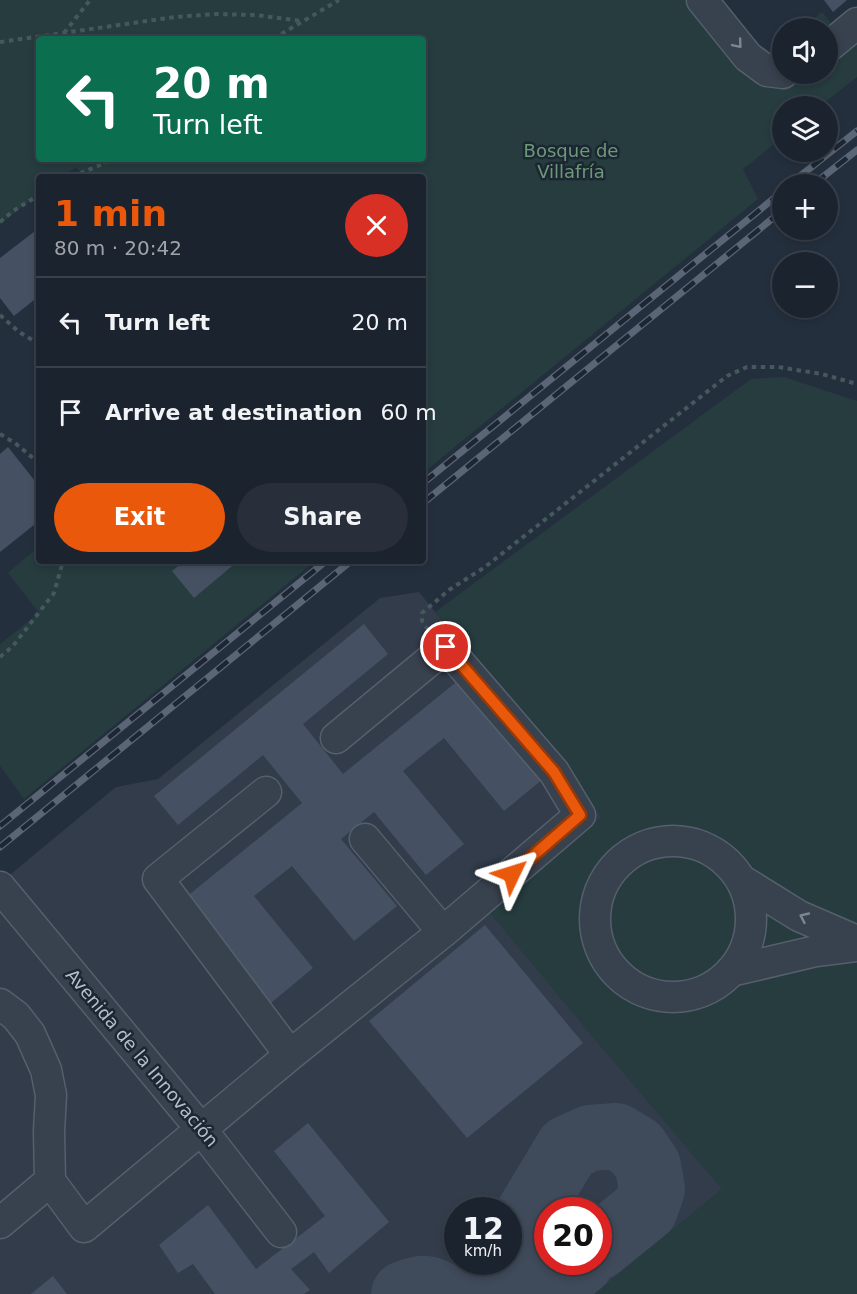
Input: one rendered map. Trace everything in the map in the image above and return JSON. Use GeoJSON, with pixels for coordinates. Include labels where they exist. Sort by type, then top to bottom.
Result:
{"type":"FeatureCollection","features":[{"type":"Feature","properties":{"kind":"street"},"geometry":{"type":"LineString","coordinates":[[702,0],[748,57],[767,71],[772,72]]}},
{"type":"Feature","properties":{"kind":"street"},"geometry":{"type":"LineString","coordinates":[[838,39],[857,23]]}},
{"type":"Feature","properties":{"kind":"street"},"geometry":{"type":"LineString","coordinates":[[0,1004],[16,1016],[30,1034],[46,1070],[51,1095],[50,1181],[84,1227],[290,1055],[443,932],[580,815],[554,772],[446,647],[336,738]]}},
{"type":"Feature","properties":{"kind":"street"},"geometry":{"type":"LineString","coordinates":[[266,792],[158,879],[290,1055]]}},
{"type":"Feature","properties":{"kind":"street"},"geometry":{"type":"LineString","coordinates":[[365,839],[443,932]]}},
{"type":"Feature","properties":{"kind":"street"},"geometry":{"type":"LineString","coordinates":[[662,841],[688,841],[712,850],[732,866],[746,888],[752,913],[749,939],[739,962],[730,971],[721,981],[698,993],[673,998],[647,993],[624,981],[606,962],[596,937],[594,911],[601,886],[616,864],[637,849],[662,841]]}},
{"type":"Feature","properties":{"kind":"street"},"geometry":{"type":"LineString","coordinates":[[741,880],[799,916],[857,941]]}},
{"type":"Feature","properties":{"kind":"street","name":"Avenida de la Innovación"},"geometry":{"type":"LineString","coordinates":[[0,887],[201,1129],[281,1232]]}},
{"type":"Feature","properties":{"kind":"street"},"geometry":{"type":"LineString","coordinates":[[730,971],[816,951],[857,946]]}},
{"type":"Feature","properties":{"kind":"street"},"geometry":{"type":"LineString","coordinates":[[0,1223],[50,1181]]}},
{"type":"Feature","properties":{"kind":"path"},"geometry":{"type":"LineString","coordinates":[[64,33],[90,0]]}},
{"type":"Feature","properties":{"kind":"path"},"geometry":{"type":"LineString","coordinates":[[279,36],[339,0]]}},
{"type":"Feature","properties":{"kind":"path"},"geometry":{"type":"LineString","coordinates":[[43,36],[175,17],[216,14],[255,15],[302,21]]}},
{"type":"Feature","properties":{"kind":"path"},"geometry":{"type":"LineString","coordinates":[[0,42],[36,37]]}},
{"type":"Feature","properties":{"kind":"path"},"geometry":{"type":"LineString","coordinates":[[79,174],[107,162]]}},
{"type":"Feature","properties":{"kind":"path"},"geometry":{"type":"LineString","coordinates":[[0,222],[36,197]]}},
{"type":"Feature","properties":{"kind":"path"},"geometry":{"type":"LineString","coordinates":[[0,315],[18,332],[36,342]]}},
{"type":"Feature","properties":{"kind":"path"},"geometry":{"type":"LineString","coordinates":[[446,647],[430,634],[422,621],[422,613],[449,590],[485,567],[727,376],[747,367],[778,367],[822,374],[857,384]]}},
{"type":"Feature","properties":{"kind":"path"},"geometry":{"type":"LineString","coordinates":[[0,434],[36,460]]}},
{"type":"Feature","properties":{"kind":"path"},"geometry":{"type":"LineString","coordinates":[[0,657],[13,646],[54,594],[62,564]]}},
{"type":"Feature","properties":{"kind":"shaded area"},"geometry":{"type":"Polygon","coordinates":[[[419,592],[602,817],[857,1294],[0,1294],[0,883],[116,787],[158,779],[380,598],[419,592]]]}},
{"type":"Feature","properties":{"kind":"green space","name":"Bosque de Villafría"},"geometry":{"type":"Polygon","coordinates":[[[0,0],[685,0],[751,79],[772,88],[791,84],[838,84],[838,55],[857,40],[857,77],[833,96],[772,96],[772,146],[743,169],[758,199],[426,471],[426,174],[82,174],[76,167],[66,174],[36,174],[36,196],[0,224],[0,0]]]}},
{"type":"Feature","properties":{"kind":"green space"},"geometry":{"type":"Polygon","coordinates":[[[822,12],[827,18],[814,18],[822,12]]]}},
{"type":"Feature","properties":{"kind":"green space"},"geometry":{"type":"Polygon","coordinates":[[[784,377],[857,401],[857,1294],[594,1294],[722,1189],[485,907],[601,817],[435,612],[751,379],[784,377]]]}},
{"type":"Feature","properties":{"kind":"green space"},"geometry":{"type":"Polygon","coordinates":[[[36,549],[36,564],[311,564],[24,799],[0,766],[0,644],[39,613],[8,573],[36,549]]]}},
{"type":"Feature","properties":{"kind":"building"},"geometry":{"type":"Polygon","coordinates":[[[824,0],[847,0],[833,12],[824,0]]]}},
{"type":"Feature","properties":{"kind":"building"},"geometry":{"type":"Polygon","coordinates":[[[36,230],[36,298],[14,316],[0,298],[0,258],[36,230]]]}},
{"type":"Feature","properties":{"kind":"building"},"geometry":{"type":"Polygon","coordinates":[[[8,447],[36,482],[36,523],[0,552],[0,454],[8,447]]]}},
{"type":"Feature","properties":{"kind":"building"},"geometry":{"type":"Polygon","coordinates":[[[180,564],[234,564],[194,598],[172,571],[180,564]]]}},
{"type":"Feature","properties":{"kind":"building"},"geometry":{"type":"Polygon","coordinates":[[[364,624],[388,654],[303,724],[343,774],[460,679],[543,779],[504,811],[444,738],[403,771],[464,844],[426,875],[374,812],[341,839],[397,906],[354,941],[292,866],[254,896],[313,968],[271,1003],[185,898],[302,803],[263,755],[178,825],[154,796],[364,624]]]}},
{"type":"Feature","properties":{"kind":"building"},"geometry":{"type":"Polygon","coordinates":[[[485,925],[583,1043],[467,1138],[369,1021],[485,925]]]}},
{"type":"Feature","properties":{"kind":"building"},"geometry":{"type":"Polygon","coordinates":[[[308,1123],[389,1222],[329,1273],[314,1252],[291,1269],[310,1290],[304,1294],[215,1294],[193,1264],[178,1273],[159,1245],[208,1205],[256,1269],[325,1216],[274,1151],[308,1123]]]}},
{"type":"Feature","properties":{"kind":"building"},"geometry":{"type":"Polygon","coordinates":[[[53,1276],[67,1294],[31,1294],[53,1276]]]}},
{"type":"Feature","properties":{"kind":"taxiway"},"geometry":{"type":"LineString","coordinates":[[539,1197],[568,1148],[590,1138],[616,1136],[636,1148],[648,1166],[652,1189],[645,1209],[612,1236]]}},
{"type":"Feature","properties":{"kind":"taxiway"},"geometry":{"type":"LineString","coordinates":[[522,1225],[534,1205]]}},
{"type":"Feature","properties":{"kind":"taxiway"},"geometry":{"type":"LineString","coordinates":[[471,1294],[490,1275]]}},
{"type":"Feature","properties":{"kind":"taxiway"},"geometry":{"type":"LineString","coordinates":[[542,1294],[565,1275]]}},
{"type":"Feature","properties":{"kind":"taxiway"},"geometry":{"type":"LineString","coordinates":[[404,1294],[422,1289],[440,1294]]}},
{"type":"Feature","properties":{"kind":"railway"},"geometry":{"type":"LineString","coordinates":[[803,174],[857,131]]}},
{"type":"Feature","properties":{"kind":"railway"},"geometry":{"type":"LineString","coordinates":[[827,174],[857,150]]}},
{"type":"Feature","properties":{"kind":"railway"},"geometry":{"type":"LineString","coordinates":[[426,481],[772,200]]}},
{"type":"Feature","properties":{"kind":"railway"},"geometry":{"type":"LineString","coordinates":[[426,501],[772,219]]}},
{"type":"Feature","properties":{"kind":"railway"},"geometry":{"type":"LineString","coordinates":[[0,826],[322,564]]}},
{"type":"Feature","properties":{"kind":"railway"},"geometry":{"type":"LineString","coordinates":[[0,847],[347,564]]}},
{"type":"Feature","properties":{"kind":"route"},"geometry":{"type":"LineString","coordinates":[[446,647],[554,772],[580,815],[512,874]]}}]}
